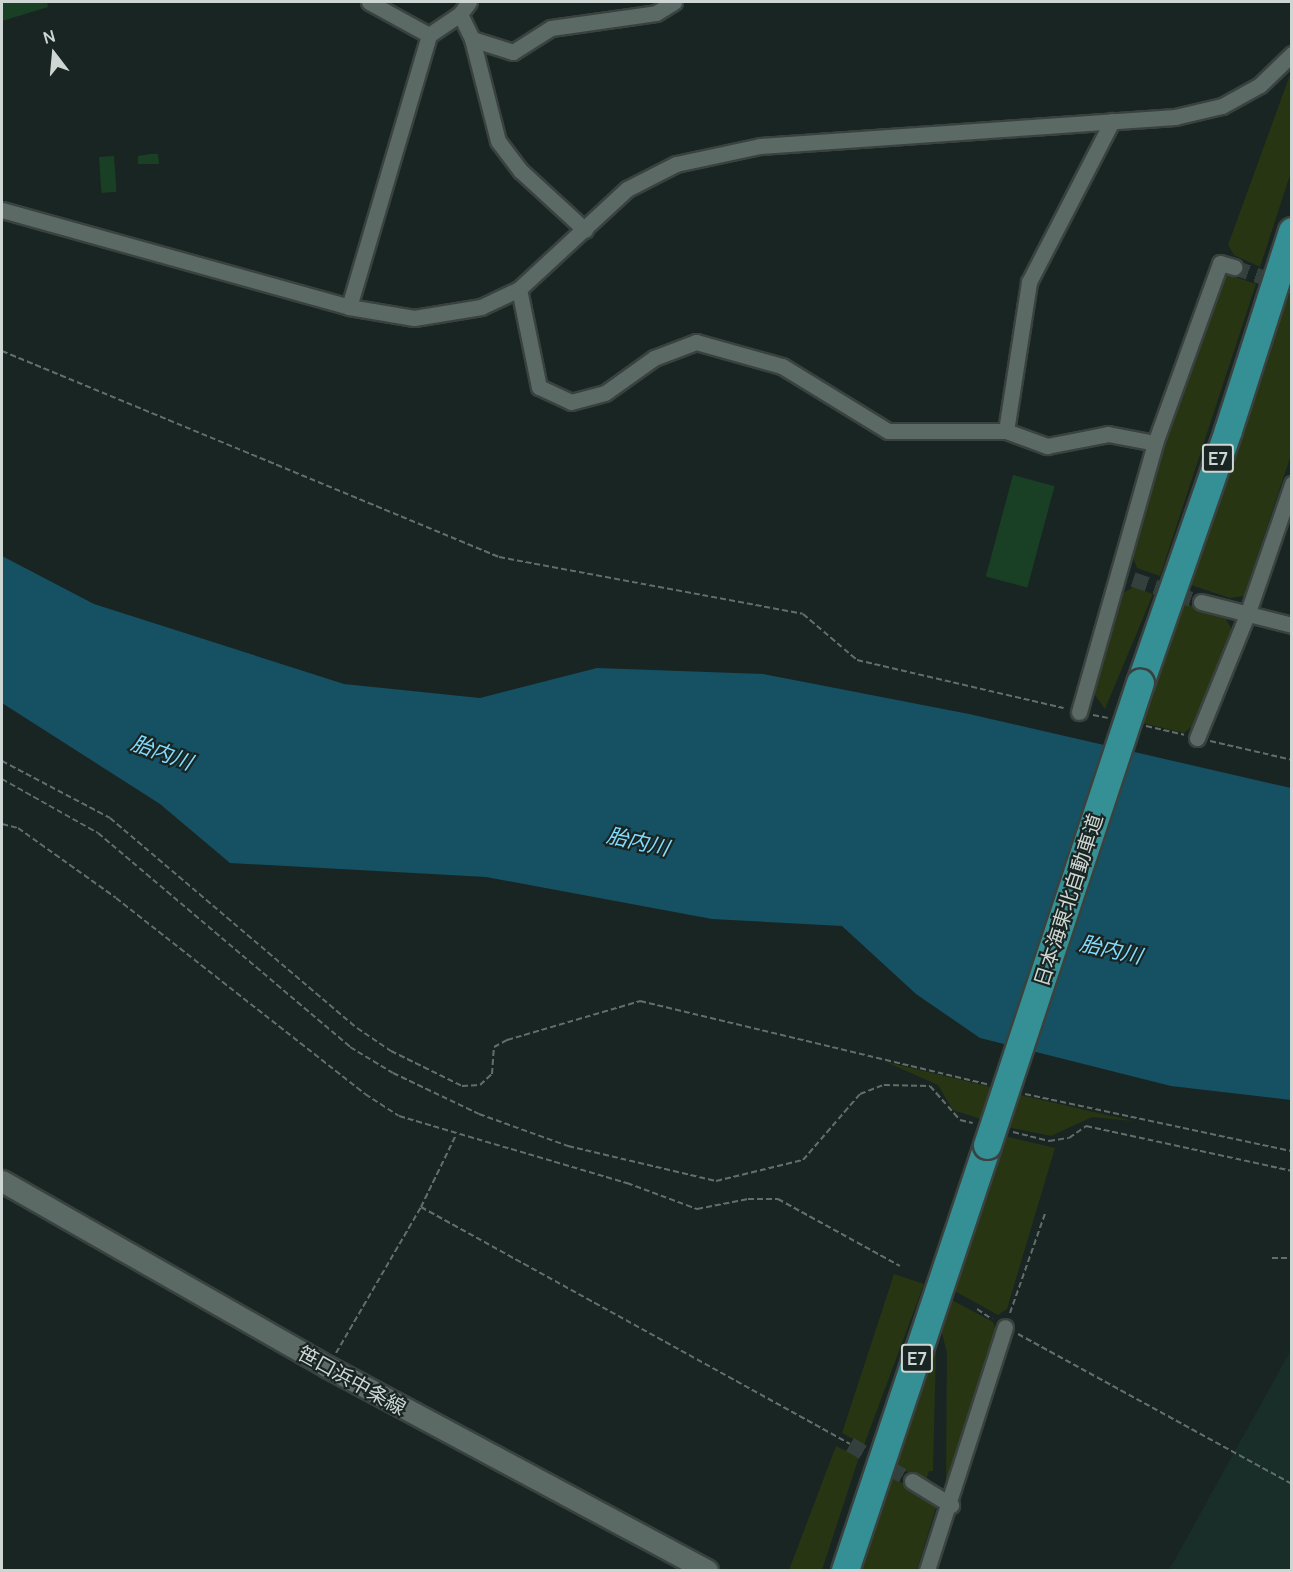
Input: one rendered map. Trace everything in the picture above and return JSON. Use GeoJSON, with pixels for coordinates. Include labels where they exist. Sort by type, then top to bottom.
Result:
{"type":"FeatureCollection","features":[{"type":"Feature","properties":{"kind":"highway","name":"日本海東北自動車道"},"geometry":{"type":"LineString","coordinates":[[845,1570],[1140,682],[1228,430],[1292,231]]}},
{"type":"Feature","properties":{"kind":"main road","name":"笹口浜中条線"},"geometry":{"type":"LineString","coordinates":[[2,1181],[328,1367],[707,1570]]}},
{"type":"Feature","properties":{"kind":"street"},"geometry":{"type":"LineString","coordinates":[[369,2],[429,34]]}},
{"type":"Feature","properties":{"kind":"street"},"geometry":{"type":"LineString","coordinates":[[472,39],[513,51],[551,28],[656,13],[674,2]]}},
{"type":"Feature","properties":{"kind":"street"},"geometry":{"type":"LineString","coordinates":[[350,307],[429,34],[464,8],[498,141],[521,171],[585,230]]}},
{"type":"Feature","properties":{"kind":"street"},"geometry":{"type":"LineString","coordinates":[[2,210],[350,307],[414,318],[481,307],[519,289],[627,189],[676,164],[760,146],[1175,117],[1222,106],[1260,85],[1292,54]]}},
{"type":"Feature","properties":{"kind":"street"},"geometry":{"type":"LineString","coordinates":[[1006,431],[1029,282],[1112,121]]}},
{"type":"Feature","properties":{"kind":"street"},"geometry":{"type":"LineString","coordinates":[[1079,712],[1126,577],[1155,443],[1220,263],[1234,267]]}},
{"type":"Feature","properties":{"kind":"street"},"geometry":{"type":"LineString","coordinates":[[519,289],[539,387],[571,402],[605,393],[654,358],[696,342],[782,366],[888,430],[1006,431],[1047,446],[1108,434],[1155,443]]}},
{"type":"Feature","properties":{"kind":"street"},"geometry":{"type":"LineString","coordinates":[[1197,738],[1247,615],[1292,484]]}},
{"type":"Feature","properties":{"kind":"street"},"geometry":{"type":"LineString","coordinates":[[1201,602],[1292,625]]}},
{"type":"Feature","properties":{"kind":"street"},"geometry":{"type":"LineString","coordinates":[[927,1570],[951,1504],[1005,1327]]}},
{"type":"Feature","properties":{"kind":"street"},"geometry":{"type":"LineString","coordinates":[[912,1481],[951,1504]]}},
{"type":"Feature","properties":{"kind":"path"},"geometry":{"type":"LineString","coordinates":[[2,351],[499,557],[803,614],[857,660],[1112,719]]}},
{"type":"Feature","properties":{"kind":"path"},"geometry":{"type":"LineString","coordinates":[[1144,726],[1292,760]]}},
{"type":"Feature","properties":{"kind":"path"},"geometry":{"type":"LineString","coordinates":[[2,761],[110,819],[357,1028],[391,1051],[462,1086],[480,1085],[492,1074],[494,1047],[507,1040],[640,1001],[996,1086]]}},
{"type":"Feature","properties":{"kind":"path"},"geometry":{"type":"LineString","coordinates":[[2,779],[98,833],[350,1047],[393,1073],[479,1114],[568,1146],[716,1180],[759,1173],[803,1160],[860,1094],[884,1085],[930,1086],[960,1120],[991,1134],[1049,1141],[1069,1138],[1086,1126],[1292,1171]]}},
{"type":"Feature","properties":{"kind":"path"},"geometry":{"type":"LineString","coordinates":[[2,824],[18,828],[116,898],[365,1094],[399,1116],[456,1135],[627,1183],[697,1209],[748,1199],[778,1199],[900,1266]]}},
{"type":"Feature","properties":{"kind":"path"},"geometry":{"type":"LineString","coordinates":[[1018,1092],[1292,1151]]}},
{"type":"Feature","properties":{"kind":"path"},"geometry":{"type":"LineString","coordinates":[[328,1367],[421,1207],[456,1135]]}},
{"type":"Feature","properties":{"kind":"path"},"geometry":{"type":"LineString","coordinates":[[421,1207],[850,1444]]}},
{"type":"Feature","properties":{"kind":"path"},"geometry":{"type":"LineString","coordinates":[[1005,1327],[1046,1211]]}},
{"type":"Feature","properties":{"kind":"path"},"geometry":{"type":"LineString","coordinates":[[1272,1258],[1292,1258]]}},
{"type":"Feature","properties":{"kind":"path"},"geometry":{"type":"LineString","coordinates":[[977,1309],[1005,1327],[1292,1484]]}},
{"type":"Feature","properties":{"kind":"shaded area"},"geometry":{"type":"Polygon","coordinates":[[[1291,1350],[1291,1570],[1169,1570],[1291,1350]]]}},
{"type":"Feature","properties":{"kind":"green space"},"geometry":{"type":"Polygon","coordinates":[[[1291,72],[1291,172],[1260,267],[1234,255],[1228,245],[1291,72]]]}},
{"type":"Feature","properties":{"kind":"green space"},"geometry":{"type":"Polygon","coordinates":[[[1229,275],[1256,284],[1160,576],[1137,568],[1131,553],[1132,543],[1219,282],[1229,275]]]}},
{"type":"Feature","properties":{"kind":"green space"},"geometry":{"type":"Polygon","coordinates":[[[1286,293],[1291,295],[1291,455],[1244,596],[1230,598],[1188,584],[1286,293]]]}},
{"type":"Feature","properties":{"kind":"green space"},"geometry":{"type":"Polygon","coordinates":[[[1133,587],[1153,594],[1105,709],[1089,687],[1117,597],[1133,587]]]}},
{"type":"Feature","properties":{"kind":"green space"},"geometry":{"type":"Polygon","coordinates":[[[1182,602],[1226,619],[1232,630],[1196,723],[1184,733],[1138,722],[1182,602]]]}},
{"type":"Feature","properties":{"kind":"green space"},"geometry":{"type":"Polygon","coordinates":[[[886,1062],[991,1087],[981,1119],[953,1110],[938,1085],[886,1062]]]}},
{"type":"Feature","properties":{"kind":"green space"},"geometry":{"type":"Polygon","coordinates":[[[1016,1094],[1133,1121],[1092,1117],[1051,1136],[1007,1127],[1016,1094]]]}},
{"type":"Feature","properties":{"kind":"green space"},"geometry":{"type":"Polygon","coordinates":[[[1004,1136],[1055,1148],[1007,1309],[998,1315],[951,1289],[1004,1136]]]}},
{"type":"Feature","properties":{"kind":"green space"},"geometry":{"type":"Polygon","coordinates":[[[894,1274],[924,1284],[864,1445],[842,1433],[894,1274]]]}},
{"type":"Feature","properties":{"kind":"green space"},"geometry":{"type":"Polygon","coordinates":[[[950,1299],[993,1322],[998,1334],[946,1482],[947,1353],[940,1325],[950,1299]]]}},
{"type":"Feature","properties":{"kind":"green space"},"geometry":{"type":"Polygon","coordinates":[[[932,1346],[936,1348],[933,1471],[929,1471],[925,1483],[896,1465],[932,1346]]]}},
{"type":"Feature","properties":{"kind":"green space"},"geometry":{"type":"Polygon","coordinates":[[[836,1446],[859,1457],[822,1570],[789,1570],[836,1446]]]}},
{"type":"Feature","properties":{"kind":"green space"},"geometry":{"type":"Polygon","coordinates":[[[891,1477],[938,1501],[917,1570],[857,1570],[891,1477]]]}},
{"type":"Feature","properties":{"kind":"water","name":"胎内川"},"geometry":{"type":"Polygon","coordinates":[[[2,556],[94,604],[344,684],[480,698],[597,668],[763,674],[969,714],[1291,788],[1291,1100],[1171,1086],[980,1038],[916,994],[842,926],[712,919],[486,877],[230,863],[160,804],[2,703],[2,556]]]}},
{"type":"Feature","properties":{"kind":"building"},"geometry":{"type":"Polygon","coordinates":[[[47,2],[48,7],[2,21],[2,3],[47,2]]]}},
{"type":"Feature","properties":{"kind":"building"},"geometry":{"type":"Polygon","coordinates":[[[158,154],[159,164],[138,164],[138,156],[158,154]]]}},
{"type":"Feature","properties":{"kind":"building"},"geometry":{"type":"Polygon","coordinates":[[[114,156],[116,192],[102,193],[99,157],[114,156]]]}},
{"type":"Feature","properties":{"kind":"building"},"geometry":{"type":"Polygon","coordinates":[[[1013,475],[1055,486],[1027,588],[986,576],[1013,475]]]}},
{"type":"Feature","properties":{"kind":"tunnel"},"geometry":{"type":"LineString","coordinates":[[1234,267],[1292,287]]}},
{"type":"Feature","properties":{"kind":"tunnel"},"geometry":{"type":"LineString","coordinates":[[1133,579],[1201,602]]}},
{"type":"Feature","properties":{"kind":"tunnel"},"geometry":{"type":"LineString","coordinates":[[850,1444],[912,1481]]}}]}
